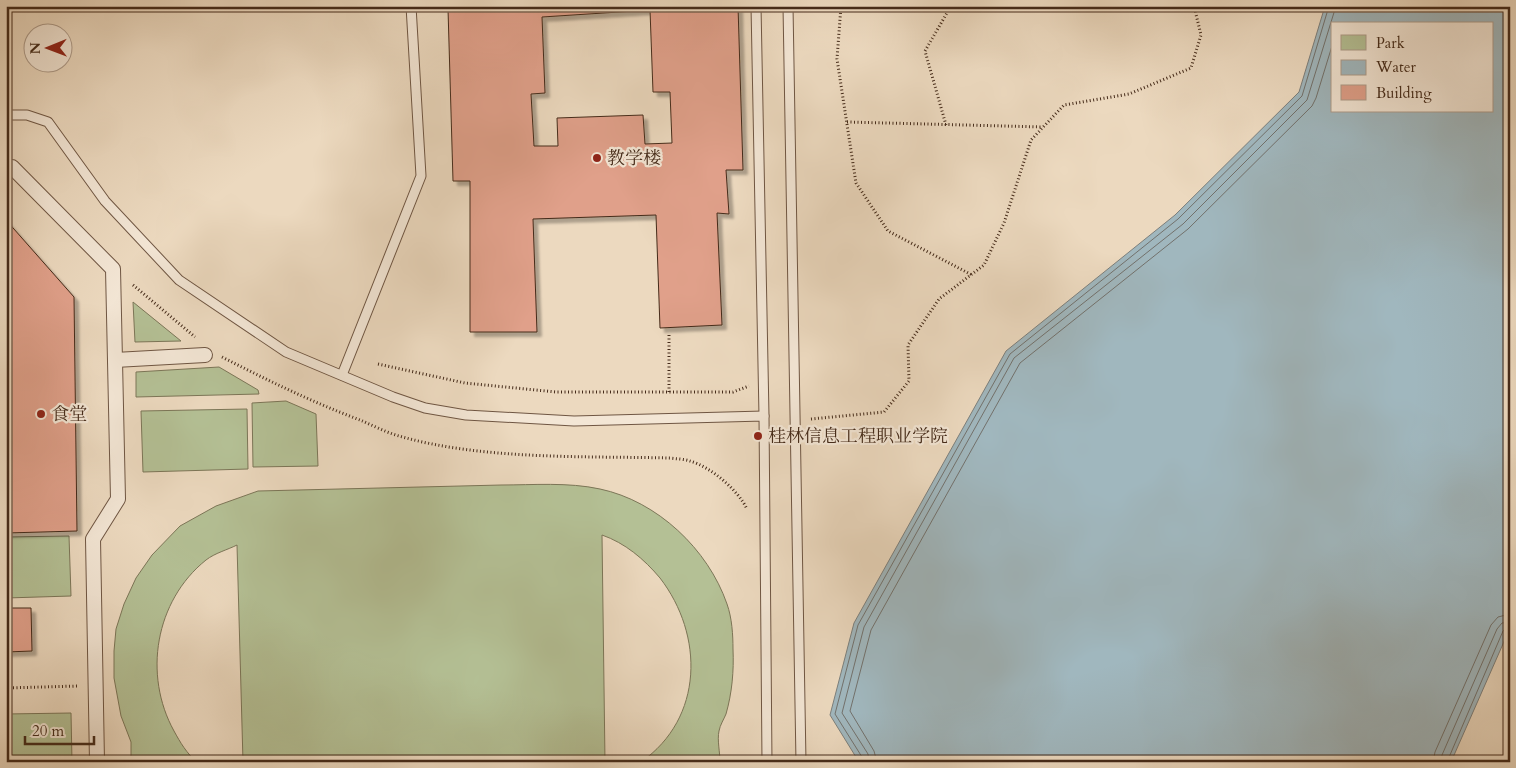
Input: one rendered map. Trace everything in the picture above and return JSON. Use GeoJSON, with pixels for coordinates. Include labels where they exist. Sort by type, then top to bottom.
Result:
{"type":"FeatureCollection","features":[{"type":"Feature","properties":{"kind":"street"},"geometry":{"type":"LineString","coordinates":[[6,167],[12,167],[113,268],[118,499],[93,539],[97,762]]}},
{"type":"Feature","properties":{"kind":"street"},"geometry":{"type":"LineString","coordinates":[[115,360],[212,356]]}},
{"type":"Feature","properties":{"kind":"lane"},"geometry":{"type":"LineString","coordinates":[[342,375],[420,176],[411,6]]}},
{"type":"Feature","properties":{"kind":"lane"},"geometry":{"type":"LineString","coordinates":[[756,6],[764,416],[767,762]]}},
{"type":"Feature","properties":{"kind":"lane"},"geometry":{"type":"LineString","coordinates":[[788,6],[801,762]]}},
{"type":"Feature","properties":{"kind":"lane"},"geometry":{"type":"LineString","coordinates":[[6,109],[6,115],[28,115],[48,122],[105,202],[179,280],[286,352],[393,397],[425,408],[466,415],[574,421],[764,416]]}},
{"type":"Feature","properties":{"kind":"path"},"geometry":{"type":"LineString","coordinates":[[842,6],[837,59],[856,184],[888,231],[972,274]]}},
{"type":"Feature","properties":{"kind":"path"},"geometry":{"type":"LineString","coordinates":[[946,125],[925,51],[951,6]]}},
{"type":"Feature","properties":{"kind":"path"},"geometry":{"type":"LineString","coordinates":[[795,420],[884,412],[909,381],[908,344],[939,299],[984,265],[1004,223],[1031,140],[1064,105],[1129,94],[1191,68],[1201,35],[1194,6]]}},
{"type":"Feature","properties":{"kind":"path"},"geometry":{"type":"LineString","coordinates":[[847,122],[1043,127]]}},
{"type":"Feature","properties":{"kind":"path"},"geometry":{"type":"LineString","coordinates":[[113,268],[197,338]]}},
{"type":"Feature","properties":{"kind":"path"},"geometry":{"type":"LineString","coordinates":[[669,333],[669,392]]}},
{"type":"Feature","properties":{"kind":"path"},"geometry":{"type":"LineString","coordinates":[[212,356],[336,411],[398,435],[444,446],[498,453],[670,458],[691,461],[704,467],[731,485],[747,507],[749,516]]}},
{"type":"Feature","properties":{"kind":"path"},"geometry":{"type":"LineString","coordinates":[[378,364],[465,383],[556,392],[733,392],[751,385]]}},
{"type":"Feature","properties":{"kind":"path"},"geometry":{"type":"LineString","coordinates":[[6,688],[96,686]]}},
{"type":"Feature","properties":{"kind":"green space"},"geometry":{"type":"Polygon","coordinates":[[[133,302],[181,341],[135,342],[133,302]]]}},
{"type":"Feature","properties":{"kind":"green space"},"geometry":{"type":"Polygon","coordinates":[[[219,367],[258,390],[259,394],[136,397],[136,372],[219,367]]]}},
{"type":"Feature","properties":{"kind":"green space"},"geometry":{"type":"Polygon","coordinates":[[[286,401],[316,414],[318,466],[253,467],[252,403],[286,401]]]}},
{"type":"Feature","properties":{"kind":"green space"},"geometry":{"type":"Polygon","coordinates":[[[247,409],[248,469],[143,472],[141,411],[247,409]]]}},
{"type":"Feature","properties":{"kind":"green space"},"geometry":{"type":"Polygon","coordinates":[[[576,485],[621,495],[641,504],[660,516],[678,530],[693,547],[707,565],[718,584],[729,609],[732,626],[732,682],[726,714],[718,735],[720,762],[641,762],[662,744],[677,723],[686,699],[691,675],[690,650],[684,625],[674,600],[660,578],[634,552],[619,542],[602,535],[605,762],[243,762],[237,545],[217,553],[206,560],[189,577],[175,596],[165,617],[159,640],[157,663],[164,709],[181,744],[197,762],[131,762],[131,742],[121,716],[114,678],[116,629],[124,604],[136,578],[152,555],[180,526],[216,506],[258,491],[576,485]]]}},
{"type":"Feature","properties":{"kind":"green space"},"geometry":{"type":"Polygon","coordinates":[[[69,536],[71,596],[6,598],[6,537],[69,536]]]}},
{"type":"Feature","properties":{"kind":"green space"},"geometry":{"type":"Polygon","coordinates":[[[71,713],[72,762],[6,762],[6,714],[71,713]]]}},
{"type":"Feature","properties":{"kind":"water"},"geometry":{"type":"Polygon","coordinates":[[[1325,6],[1510,6],[1510,628],[1451,762],[859,762],[830,715],[854,623],[1006,351],[1175,215],[1299,92],[1325,6]]]}},
{"type":"Feature","properties":{"kind":"building","name":"教学楼"},"geometry":{"type":"Polygon","coordinates":[[[469,6],[738,6],[743,170],[726,170],[729,214],[717,213],[722,325],[660,328],[656,215],[533,219],[537,332],[470,332],[470,181],[453,181],[448,9],[469,9],[469,6]],[[650,10],[542,17],[545,93],[531,94],[534,146],[558,146],[557,118],[643,115],[645,144],[672,143],[670,92],[653,92],[650,10]]]}},
{"type":"Feature","properties":{"kind":"building","name":"食堂"},"geometry":{"type":"Polygon","coordinates":[[[6,220],[74,297],[77,531],[6,533],[6,220]]]}},
{"type":"Feature","properties":{"kind":"building"},"geometry":{"type":"Polygon","coordinates":[[[6,608],[31,608],[32,651],[6,652],[6,608]]]}},
{"type":"Feature","properties":{"kind":"place","name":"教学楼"},"geometry":{"type":"Point","coordinates":[597,158]}},
{"type":"Feature","properties":{"kind":"place","name":"食堂"},"geometry":{"type":"Point","coordinates":[41,414]}},
{"type":"Feature","properties":{"kind":"place","name":"桂林信息工程职业学院"},"geometry":{"type":"Point","coordinates":[758,436]}}]}
